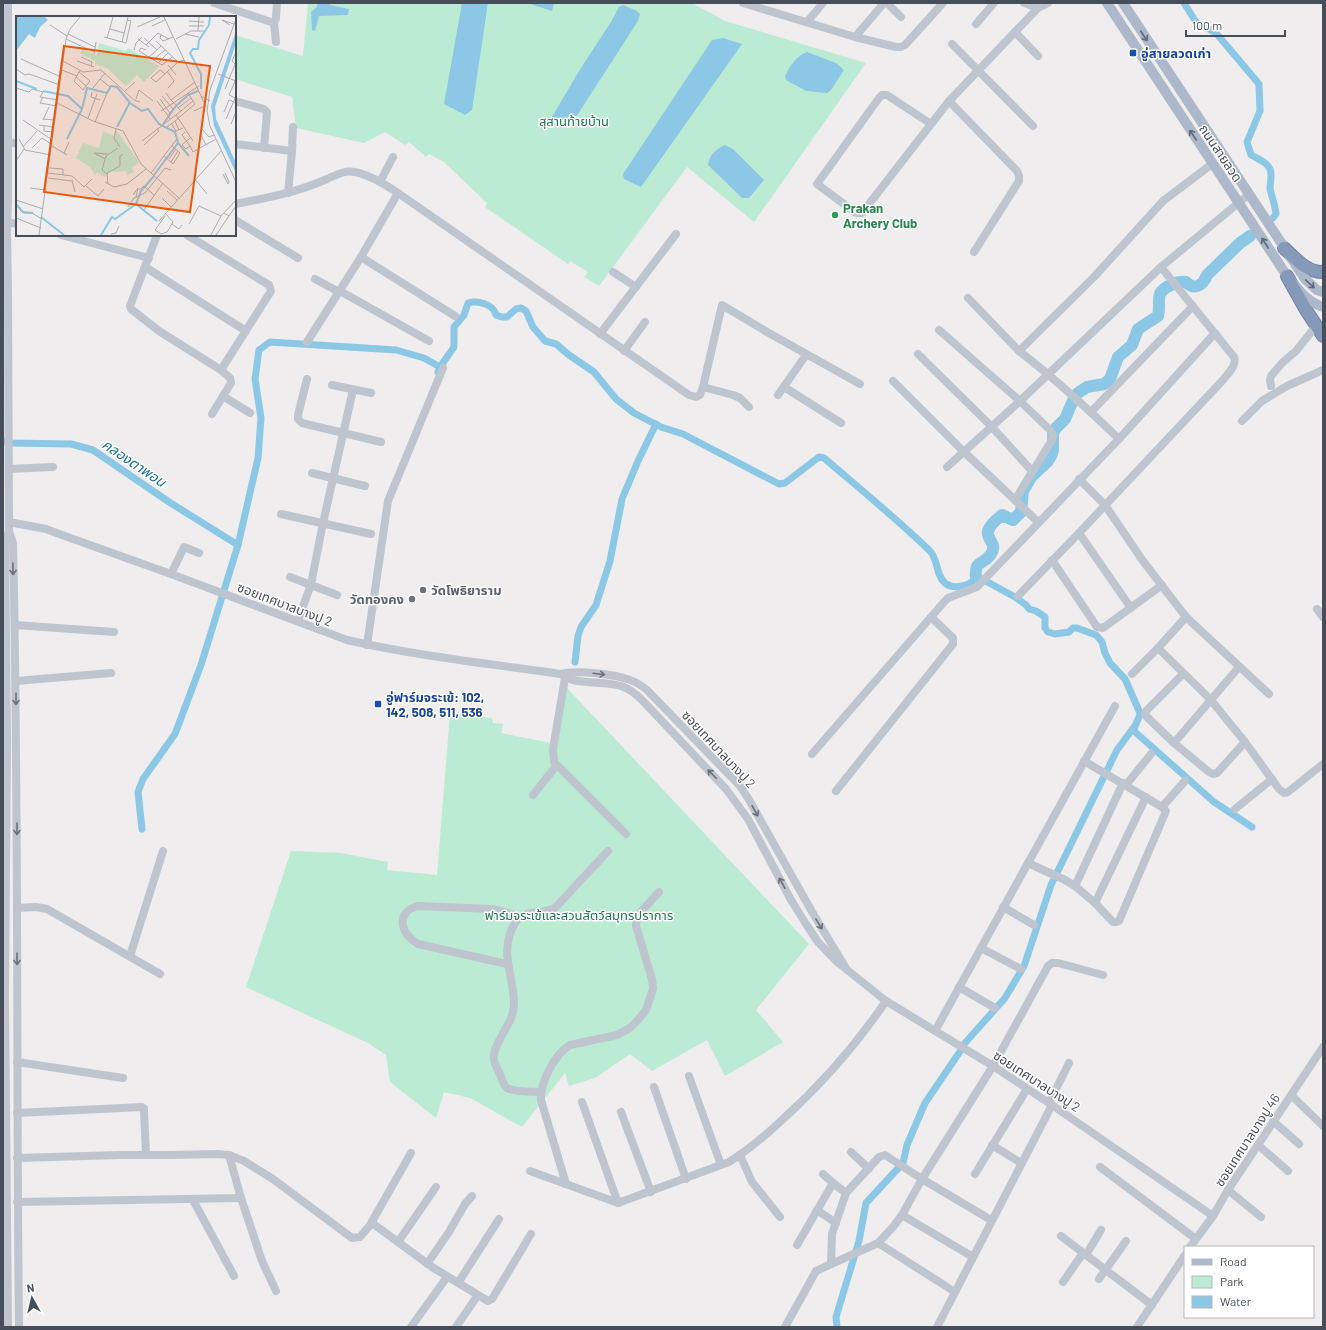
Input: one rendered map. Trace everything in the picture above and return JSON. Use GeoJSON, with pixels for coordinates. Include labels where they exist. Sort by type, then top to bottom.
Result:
{"type":"FeatureCollection","features":[{"type":"Feature","properties":{"kind":"highway"},"geometry":{"type":"LineString","coordinates":[[1284,248],[1300,264],[1310,270],[1323,272]]}},
{"type":"Feature","properties":{"kind":"highway"},"geometry":{"type":"LineString","coordinates":[[1287,276],[1320,331]]}},
{"type":"Feature","properties":{"kind":"main road","name":"ถนนสายลวด"},"geometry":{"type":"LineString","coordinates":[[1107,3],[1287,276],[1303,295],[1316,305],[1323,307]]}},
{"type":"Feature","properties":{"kind":"main road","name":"ถนนสายลวด"},"geometry":{"type":"LineString","coordinates":[[1123,3],[1248,195],[1305,279],[1317,290],[1323,292]]}},
{"type":"Feature","properties":{"kind":"street"},"geometry":{"type":"LineString","coordinates":[[8,3],[6,362],[9,470],[6,497],[9,531],[13,543],[16,681],[17,1202],[19,1327]]}},
{"type":"Feature","properties":{"kind":"street"},"geometry":{"type":"LineString","coordinates":[[214,3],[274,23]]}},
{"type":"Feature","properties":{"kind":"street"},"geometry":{"type":"LineString","coordinates":[[276,42],[274,23],[276,21],[277,3]]}},
{"type":"Feature","properties":{"kind":"street"},"geometry":{"type":"LineString","coordinates":[[743,3],[763,5],[807,22],[855,37],[896,47],[901,47],[905,44],[942,3]]}},
{"type":"Feature","properties":{"kind":"street"},"geometry":{"type":"LineString","coordinates":[[807,22],[822,3]]}},
{"type":"Feature","properties":{"kind":"street"},"geometry":{"type":"LineString","coordinates":[[855,37],[886,3],[901,16]]}},
{"type":"Feature","properties":{"kind":"street"},"geometry":{"type":"LineString","coordinates":[[976,24],[994,3]]}},
{"type":"Feature","properties":{"kind":"street"},"geometry":{"type":"LineString","coordinates":[[1024,3],[1038,8]]}},
{"type":"Feature","properties":{"kind":"street"},"geometry":{"type":"LineString","coordinates":[[930,124],[887,95],[882,95],[816,184],[856,213],[862,213],[949,100],[1038,8],[1048,3]]}},
{"type":"Feature","properties":{"kind":"street"},"geometry":{"type":"LineString","coordinates":[[1015,32],[1038,56]]}},
{"type":"Feature","properties":{"kind":"street"},"geometry":{"type":"LineString","coordinates":[[952,44],[1033,126]]}},
{"type":"Feature","properties":{"kind":"street"},"geometry":{"type":"LineString","coordinates":[[8,68],[16,72]]}},
{"type":"Feature","properties":{"kind":"street"},"geometry":{"type":"LineString","coordinates":[[236,100],[264,109],[267,112],[264,148]]}},
{"type":"Feature","properties":{"kind":"street"},"geometry":{"type":"LineString","coordinates":[[949,100],[1017,171],[1019,176],[1019,181],[974,252]]}},
{"type":"Feature","properties":{"kind":"street"},"geometry":{"type":"LineString","coordinates":[[288,193],[293,127]]}},
{"type":"Feature","properties":{"kind":"street"},"geometry":{"type":"LineString","coordinates":[[7,141],[16,144]]}},
{"type":"Feature","properties":{"kind":"street"},"geometry":{"type":"LineString","coordinates":[[236,144],[292,150]]}},
{"type":"Feature","properties":{"kind":"street"},"geometry":{"type":"LineString","coordinates":[[380,182],[393,158]]}},
{"type":"Feature","properties":{"kind":"street"},"geometry":{"type":"LineString","coordinates":[[1019,351],[1094,277],[1163,201],[1212,164]]}},
{"type":"Feature","properties":{"kind":"street"},"geometry":{"type":"LineString","coordinates":[[236,204],[288,193],[342,173],[349,171],[355,172],[380,182],[398,193],[689,396],[696,397],[700,395],[703,387],[722,305],[806,355],[860,384]]}},
{"type":"Feature","properties":{"kind":"street"},"geometry":{"type":"LineString","coordinates":[[307,342],[362,256],[398,193]]}},
{"type":"Feature","properties":{"kind":"street"},"geometry":{"type":"LineString","coordinates":[[947,467],[1020,401],[1161,267],[1248,195]]}},
{"type":"Feature","properties":{"kind":"street"},"geometry":{"type":"LineString","coordinates":[[236,221],[298,258]]}},
{"type":"Feature","properties":{"kind":"street"},"geometry":{"type":"LineString","coordinates":[[7,222],[16,224]]}},
{"type":"Feature","properties":{"kind":"street"},"geometry":{"type":"LineString","coordinates":[[600,334],[676,234]]}},
{"type":"Feature","properties":{"kind":"street"},"geometry":{"type":"LineString","coordinates":[[64,236],[149,258]]}},
{"type":"Feature","properties":{"kind":"street"},"geometry":{"type":"LineString","coordinates":[[157,236],[130,306],[131,309],[159,331],[221,370],[230,378],[231,381],[212,414]]}},
{"type":"Feature","properties":{"kind":"street"},"geometry":{"type":"LineString","coordinates":[[189,236],[269,285],[271,291],[221,370]]}},
{"type":"Feature","properties":{"kind":"street"},"geometry":{"type":"LineString","coordinates":[[362,256],[455,316]]}},
{"type":"Feature","properties":{"kind":"street"},"geometry":{"type":"LineString","coordinates":[[145,267],[246,331]]}},
{"type":"Feature","properties":{"kind":"street"},"geometry":{"type":"LineString","coordinates":[[1018,596],[1223,380],[1234,366],[1236,361],[1234,357],[1161,267]]}},
{"type":"Feature","properties":{"kind":"street"},"geometry":{"type":"LineString","coordinates":[[613,272],[636,287]]}},
{"type":"Feature","properties":{"kind":"street"},"geometry":{"type":"LineString","coordinates":[[315,279],[429,341]]}},
{"type":"Feature","properties":{"kind":"street"},"geometry":{"type":"LineString","coordinates":[[968,298],[1019,351],[1048,374],[1119,439]]}},
{"type":"Feature","properties":{"kind":"street"},"geometry":{"type":"LineString","coordinates":[[1091,412],[1192,306]]}},
{"type":"Feature","properties":{"kind":"street"},"geometry":{"type":"LineString","coordinates":[[624,351],[644,322]]}},
{"type":"Feature","properties":{"kind":"street"},"geometry":{"type":"LineString","coordinates":[[939,330],[1020,401],[1051,431],[1053,435],[1052,440],[1015,500]]}},
{"type":"Feature","properties":{"kind":"street"},"geometry":{"type":"LineString","coordinates":[[1271,386],[1271,376],[1282,363],[1320,331]]}},
{"type":"Feature","properties":{"kind":"street"},"geometry":{"type":"LineString","coordinates":[[812,754],[948,598],[965,593],[977,587],[1119,439],[1215,333]]}},
{"type":"Feature","properties":{"kind":"street"},"geometry":{"type":"LineString","coordinates":[[918,354],[991,426],[1032,471]]}},
{"type":"Feature","properties":{"kind":"street"},"geometry":{"type":"LineString","coordinates":[[778,395],[806,355]]}},
{"type":"Feature","properties":{"kind":"street"},"geometry":{"type":"LineString","coordinates":[[367,645],[388,501],[443,368]]}},
{"type":"Feature","properties":{"kind":"street"},"geometry":{"type":"LineString","coordinates":[[1242,421],[1262,401],[1287,386],[1323,370]]}},
{"type":"Feature","properties":{"kind":"street"},"geometry":{"type":"LineString","coordinates":[[306,379],[298,415],[298,419],[302,423],[382,442]]}},
{"type":"Feature","properties":{"kind":"street"},"geometry":{"type":"LineString","coordinates":[[893,381],[963,451],[1038,522]]}},
{"type":"Feature","properties":{"kind":"street"},"geometry":{"type":"LineString","coordinates":[[332,385],[371,393]]}},
{"type":"Feature","properties":{"kind":"street"},"geometry":{"type":"LineString","coordinates":[[703,387],[733,395],[740,398],[750,407]]}},
{"type":"Feature","properties":{"kind":"street"},"geometry":{"type":"LineString","coordinates":[[784,387],[841,423]]}},
{"type":"Feature","properties":{"kind":"street"},"geometry":{"type":"LineString","coordinates":[[298,621],[311,584],[353,390]]}},
{"type":"Feature","properties":{"kind":"street"},"geometry":{"type":"LineString","coordinates":[[223,396],[250,413]]}},
{"type":"Feature","properties":{"kind":"street"},"geometry":{"type":"LineString","coordinates":[[9,470],[53,466]]}},
{"type":"Feature","properties":{"kind":"street"},"geometry":{"type":"LineString","coordinates":[[312,473],[365,486]]}},
{"type":"Feature","properties":{"kind":"street"},"geometry":{"type":"LineString","coordinates":[[1079,479],[1105,505],[1186,617],[1269,694]]}},
{"type":"Feature","properties":{"kind":"street"},"geometry":{"type":"LineString","coordinates":[[282,514],[371,534]]}},
{"type":"Feature","properties":{"kind":"street","name":"ซอยเทศบาลบางปู 2"},"geometry":{"type":"LineString","coordinates":[[9,522],[46,529],[216,590],[334,636],[367,645],[563,676],[572,680],[622,686],[642,700],[726,789],[738,804],[791,900],[806,924],[826,952],[846,970],[886,1001],[993,1066],[1051,1104],[1213,1216]]}},
{"type":"Feature","properties":{"kind":"street"},"geometry":{"type":"LineString","coordinates":[[8,1327],[5,1313],[4,552],[5,542],[9,531]]}},
{"type":"Feature","properties":{"kind":"street"},"geometry":{"type":"LineString","coordinates":[[1079,533],[1131,608]]}},
{"type":"Feature","properties":{"kind":"street"},"geometry":{"type":"LineString","coordinates":[[171,574],[184,547],[199,553]]}},
{"type":"Feature","properties":{"kind":"street"},"geometry":{"type":"LineString","coordinates":[[1052,560],[1097,626],[1103,628],[1162,585]]}},
{"type":"Feature","properties":{"kind":"street"},"geometry":{"type":"LineString","coordinates":[[290,577],[337,595]]}},
{"type":"Feature","properties":{"kind":"street"},"geometry":{"type":"LineString","coordinates":[[1317,609],[1323,617]]}},
{"type":"Feature","properties":{"kind":"street"},"geometry":{"type":"LineString","coordinates":[[836,791],[953,644],[953,638],[931,617]]}},
{"type":"Feature","properties":{"kind":"street"},"geometry":{"type":"LineString","coordinates":[[1132,674],[1186,617]]}},
{"type":"Feature","properties":{"kind":"street"},"geometry":{"type":"LineString","coordinates":[[15,625],[114,632]]}},
{"type":"Feature","properties":{"kind":"street"},"geometry":{"type":"LineString","coordinates":[[1158,648],[1210,699],[1245,742],[1282,792],[1288,792],[1323,764]]}},
{"type":"Feature","properties":{"kind":"street"},"geometry":{"type":"LineString","coordinates":[[1174,743],[1210,699],[1239,667]]}},
{"type":"Feature","properties":{"kind":"street","name":"ซอยเทศบาลบางปู 2"},"geometry":{"type":"LineString","coordinates":[[563,676],[568,672],[587,673],[619,677],[635,682],[647,690],[709,753],[730,775],[748,798],[846,970]]}},
{"type":"Feature","properties":{"kind":"street"},"geometry":{"type":"LineString","coordinates":[[16,681],[111,673]]}},
{"type":"Feature","properties":{"kind":"street"},"geometry":{"type":"LineString","coordinates":[[1183,674],[1147,710],[1145,714],[1146,717],[1174,743],[1213,774],[1217,773],[1245,742]]}},
{"type":"Feature","properties":{"kind":"street"},"geometry":{"type":"LineString","coordinates":[[563,676],[553,749],[554,762],[556,766],[626,834]]}},
{"type":"Feature","properties":{"kind":"street"},"geometry":{"type":"LineString","coordinates":[[935,1031],[1115,706]]}},
{"type":"Feature","properties":{"kind":"street"},"geometry":{"type":"LineString","coordinates":[[1075,886],[1124,784],[1151,754]]}},
{"type":"Feature","properties":{"kind":"street"},"geometry":{"type":"LineString","coordinates":[[1028,863],[1075,886],[1096,903],[1113,922],[1119,921],[1165,814],[1165,809],[1084,761]]}},
{"type":"Feature","properties":{"kind":"street"},"geometry":{"type":"LineString","coordinates":[[534,795],[556,766]]}},
{"type":"Feature","properties":{"kind":"street"},"geometry":{"type":"LineString","coordinates":[[1235,809],[1272,779]]}},
{"type":"Feature","properties":{"kind":"street"},"geometry":{"type":"LineString","coordinates":[[1162,807],[1185,781]]}},
{"type":"Feature","properties":{"kind":"street"},"geometry":{"type":"LineString","coordinates":[[1096,903],[1146,797]]}},
{"type":"Feature","properties":{"kind":"street"},"geometry":{"type":"LineString","coordinates":[[130,956],[163,851]]}},
{"type":"Feature","properties":{"kind":"street"},"geometry":{"type":"LineString","coordinates":[[540,1092],[515,1090],[507,1087],[503,1082],[494,1061],[496,1049],[512,1014],[514,1006],[507,964],[511,932],[520,917],[528,913],[553,909],[608,852]]}},
{"type":"Feature","properties":{"kind":"street"},"geometry":{"type":"LineString","coordinates":[[4,860],[17,860]]}},
{"type":"Feature","properties":{"kind":"street"},"geometry":{"type":"LineString","coordinates":[[566,1184],[541,1100],[540,1092],[546,1077],[564,1049],[570,1045],[617,1035],[630,1028],[646,1010],[653,989],[652,979],[636,926],[636,921],[638,916],[658,892]]}},
{"type":"Feature","properties":{"kind":"street"},"geometry":{"type":"LineString","coordinates":[[507,964],[418,944],[407,935],[402,920],[406,911],[410,908],[418,906],[492,909],[520,917]]}},
{"type":"Feature","properties":{"kind":"street"},"geometry":{"type":"LineString","coordinates":[[17,908],[36,907],[48,909],[160,974]]}},
{"type":"Feature","properties":{"kind":"street"},"geometry":{"type":"LineString","coordinates":[[1004,907],[1034,926]]}},
{"type":"Feature","properties":{"kind":"street"},"geometry":{"type":"LineString","coordinates":[[981,948],[1021,969]]}},
{"type":"Feature","properties":{"kind":"street"},"geometry":{"type":"LineString","coordinates":[[785,1327],[816,1271],[878,1242],[893,1227],[902,1215],[922,1179],[993,1066],[1048,966],[1052,963],[1058,962],[1103,974]]}},
{"type":"Feature","properties":{"kind":"street"},"geometry":{"type":"LineString","coordinates":[[959,987],[995,1008]]}},
{"type":"Feature","properties":{"kind":"street"},"geometry":{"type":"LineString","coordinates":[[4,994],[17,993]]}},
{"type":"Feature","properties":{"kind":"street"},"geometry":{"type":"LineString","coordinates":[[530,1171],[618,1203],[721,1165],[740,1155],[767,1134],[821,1084],[874,1019],[886,1001]]}},
{"type":"Feature","properties":{"kind":"street","name":"ซอยเทศบาลบางปู 46"},"geometry":{"type":"LineString","coordinates":[[1191,1246],[1213,1216],[1228,1190],[1323,1047]]}},
{"type":"Feature","properties":{"kind":"street"},"geometry":{"type":"LineString","coordinates":[[17,1062],[123,1078]]}},
{"type":"Feature","properties":{"kind":"street"},"geometry":{"type":"LineString","coordinates":[[937,1327],[1051,1104],[1069,1063]]}},
{"type":"Feature","properties":{"kind":"street"},"geometry":{"type":"LineString","coordinates":[[689,1076],[721,1165]]}},
{"type":"Feature","properties":{"kind":"street"},"geometry":{"type":"LineString","coordinates":[[654,1087],[686,1178]]}},
{"type":"Feature","properties":{"kind":"street"},"geometry":{"type":"LineString","coordinates":[[975,1174],[1027,1089]]}},
{"type":"Feature","properties":{"kind":"street"},"geometry":{"type":"LineString","coordinates":[[1291,1095],[1323,1126]]}},
{"type":"Feature","properties":{"kind":"street"},"geometry":{"type":"LineString","coordinates":[[582,1102],[618,1203]]}},
{"type":"Feature","properties":{"kind":"street"},"geometry":{"type":"LineString","coordinates":[[17,1113],[142,1107],[144,1108],[146,1155]]}},
{"type":"Feature","properties":{"kind":"street"},"geometry":{"type":"LineString","coordinates":[[621,1112],[651,1192]]}},
{"type":"Feature","properties":{"kind":"street"},"geometry":{"type":"LineString","coordinates":[[1273,1121],[1299,1144]]}},
{"type":"Feature","properties":{"kind":"street"},"geometry":{"type":"LineString","coordinates":[[992,1145],[1021,1163]]}},
{"type":"Feature","properties":{"kind":"street"},"geometry":{"type":"LineString","coordinates":[[1258,1145],[1288,1171]]}},
{"type":"Feature","properties":{"kind":"street"},"geometry":{"type":"LineString","coordinates":[[851,1152],[868,1169]]}},
{"type":"Feature","properties":{"kind":"street"},"geometry":{"type":"LineString","coordinates":[[17,1158],[218,1154],[229,1156],[244,1161],[273,1179],[352,1238],[360,1237],[372,1223],[411,1154]]}},
{"type":"Feature","properties":{"kind":"street"},"geometry":{"type":"LineString","coordinates":[[740,1155],[752,1182],[780,1217]]}},
{"type":"Feature","properties":{"kind":"street"},"geometry":{"type":"LineString","coordinates":[[831,1264],[832,1234],[846,1194],[879,1157],[885,1155],[991,1220]]}},
{"type":"Feature","properties":{"kind":"street"},"geometry":{"type":"LineString","coordinates":[[229,1156],[262,1261],[276,1290]]}},
{"type":"Feature","properties":{"kind":"street"},"geometry":{"type":"LineString","coordinates":[[1100,1167],[1196,1239]]}},
{"type":"Feature","properties":{"kind":"street"},"geometry":{"type":"LineString","coordinates":[[823,1174],[846,1194]]}},
{"type":"Feature","properties":{"kind":"street"},"geometry":{"type":"LineString","coordinates":[[797,1245],[833,1183]]}},
{"type":"Feature","properties":{"kind":"street"},"geometry":{"type":"LineString","coordinates":[[398,1242],[436,1187]]}},
{"type":"Feature","properties":{"kind":"street"},"geometry":{"type":"LineString","coordinates":[[1228,1190],[1261,1217]]}},
{"type":"Feature","properties":{"kind":"street"},"geometry":{"type":"LineString","coordinates":[[427,1264],[449,1232],[465,1204],[472,1196]]}},
{"type":"Feature","properties":{"kind":"street"},"geometry":{"type":"LineString","coordinates":[[17,1202],[241,1198]]}},
{"type":"Feature","properties":{"kind":"street"},"geometry":{"type":"LineString","coordinates":[[193,1200],[234,1276]]}},
{"type":"Feature","properties":{"kind":"street"},"geometry":{"type":"LineString","coordinates":[[817,1210],[836,1223]]}},
{"type":"Feature","properties":{"kind":"street"},"geometry":{"type":"LineString","coordinates":[[902,1215],[973,1257]]}},
{"type":"Feature","properties":{"kind":"street"},"geometry":{"type":"LineString","coordinates":[[458,1283],[499,1219]]}},
{"type":"Feature","properties":{"kind":"street"},"geometry":{"type":"LineString","coordinates":[[372,1223],[427,1264],[488,1301],[492,1299],[531,1234]]}},
{"type":"Feature","properties":{"kind":"street"},"geometry":{"type":"LineString","coordinates":[[1063,1282],[1101,1230]]}},
{"type":"Feature","properties":{"kind":"street"},"geometry":{"type":"LineString","coordinates":[[1061,1236],[1152,1304]]}},
{"type":"Feature","properties":{"kind":"street"},"geometry":{"type":"LineString","coordinates":[[1099,1279],[1126,1241]]}},
{"type":"Feature","properties":{"kind":"street"},"geometry":{"type":"LineString","coordinates":[[878,1242],[955,1292]]}},
{"type":"Feature","properties":{"kind":"street"},"geometry":{"type":"LineString","coordinates":[[1136,1327],[1184,1256]]}},
{"type":"Feature","properties":{"kind":"street"},"geometry":{"type":"LineString","coordinates":[[411,1327],[447,1276]]}},
{"type":"Feature","properties":{"kind":"street"},"geometry":{"type":"LineString","coordinates":[[456,1327],[478,1295]]}},
{"type":"Feature","properties":{"kind":"green space","name":"สุสานท้ายบ้าน"},"geometry":{"type":"Polygon","coordinates":[[[308,3],[692,3],[725,21],[866,63],[754,222],[687,167],[599,286],[584,277],[588,272],[570,261],[568,264],[485,207],[487,203],[444,162],[429,154],[426,157],[409,142],[405,145],[385,132],[364,143],[296,128],[292,97],[236,79],[236,35],[303,56],[308,3]]]}},
{"type":"Feature","properties":{"kind":"green space","name":"ฟาร์มจระเข้และสวนสัตว์สมุทรปราการ"},"geometry":{"type":"Polygon","coordinates":[[[566,687],[809,944],[756,1010],[783,1042],[725,1076],[707,1040],[652,1071],[630,1054],[595,1078],[569,1086],[565,1073],[522,1127],[470,1098],[444,1092],[436,1118],[390,1082],[386,1055],[368,1043],[246,987],[291,851],[341,853],[388,862],[387,870],[437,875],[450,713],[492,718],[493,723],[503,724],[501,733],[556,744],[566,687]]]}},
{"type":"Feature","properties":{"kind":"water"},"geometry":{"type":"Polygon","coordinates":[[[317,3],[329,3],[330,5],[349,9],[348,15],[319,16],[315,31],[312,30],[311,12],[317,7],[317,3]]]}},
{"type":"Feature","properties":{"kind":"water"},"geometry":{"type":"Polygon","coordinates":[[[462,3],[488,3],[472,110],[465,115],[444,104],[462,3]]]}},
{"type":"Feature","properties":{"kind":"water"},"geometry":{"type":"Polygon","coordinates":[[[527,3],[554,3],[552,11],[527,3]]]}},
{"type":"Feature","properties":{"kind":"water"},"geometry":{"type":"Polygon","coordinates":[[[623,5],[637,11],[640,14],[638,21],[578,114],[569,122],[563,122],[552,117],[619,7],[623,5]]]}},
{"type":"Feature","properties":{"kind":"water"},"geometry":{"type":"Polygon","coordinates":[[[723,38],[742,44],[641,187],[624,179],[623,174],[712,40],[723,38]]]}},
{"type":"Feature","properties":{"kind":"water"},"geometry":{"type":"Polygon","coordinates":[[[807,52],[836,63],[844,70],[831,90],[827,93],[806,91],[786,80],[785,76],[791,65],[800,56],[807,52]]]}},
{"type":"Feature","properties":{"kind":"water"},"geometry":{"type":"Polygon","coordinates":[[[725,145],[733,149],[764,180],[749,198],[742,198],[708,165],[710,158],[714,153],[725,145]]]}},
{"type":"Feature","properties":{"kind":"waterway"},"geometry":{"type":"LineString","coordinates":[[1184,3],[1196,22],[1216,33],[1259,84],[1260,111],[1247,142],[1251,155],[1265,163],[1270,168],[1270,189],[1276,214],[1273,218]]}},
{"type":"Feature","properties":{"kind":"waterway"},"geometry":{"type":"LineString","coordinates":[[976,578],[976,568],[980,563],[988,558],[993,550],[993,544],[988,534],[990,526],[1002,515],[1013,520],[1021,512],[1023,491],[1032,476],[1048,461],[1051,456],[1053,450],[1053,433],[1065,419],[1074,398],[1078,393],[1087,387],[1104,384],[1110,379],[1118,357],[1132,345],[1138,329],[1158,316],[1159,296],[1162,291],[1175,283],[1186,282],[1189,285],[1198,286],[1203,282],[1207,275],[1240,243],[1250,236]]}},
{"type":"Feature","properties":{"kind":"waterway"},"geometry":{"type":"LineString","coordinates":[[438,372],[454,347],[454,327],[464,315],[468,303],[476,302],[485,304],[492,308],[496,315],[502,317],[507,317],[516,309],[521,308],[526,311],[533,327],[545,341],[556,344],[594,372],[616,399],[634,413],[661,427],[683,434],[779,484],[785,483],[819,457],[824,458],[891,515],[933,554],[940,576],[948,585],[957,587],[966,585],[976,578],[982,579],[1015,597],[1029,609],[1036,611],[1045,617],[1045,628],[1048,632],[1055,634],[1069,632],[1073,628],[1077,628],[1096,635],[1102,642],[1110,663],[1125,679],[1140,713],[1134,731],[1214,802],[1252,827]]}},
{"type":"Feature","properties":{"kind":"waterway"},"geometry":{"type":"LineString","coordinates":[[142,829],[138,792],[143,779],[175,734],[201,665],[238,545],[258,458],[261,418],[255,379],[259,350],[270,342],[396,350],[424,358],[440,367]]}},
{"type":"Feature","properties":{"kind":"waterway"},"geometry":{"type":"LineString","coordinates":[[575,662],[578,636],[581,627],[596,605],[610,561],[622,499],[656,424]]}},
{"type":"Feature","properties":{"kind":"waterway","name":"คลองตาพอน"},"geometry":{"type":"LineString","coordinates":[[3,441],[9,443],[71,444],[93,450],[169,502],[238,545]]}},
{"type":"Feature","properties":{"kind":"waterway"},"geometry":{"type":"LineString","coordinates":[[965,1043],[1005,998],[1024,966],[1051,885],[1117,750],[1134,727]]}},
{"type":"Feature","properties":{"kind":"waterway"},"geometry":{"type":"LineString","coordinates":[[837,1327],[836,1317],[859,1241],[866,1203],[903,1163],[907,1145],[925,1103],[961,1050]]}},
{"type":"Feature","properties":{"kind":"place","name":"อู่สายลวดเก่า"},"geometry":{"type":"Point","coordinates":[1133,53]}},
{"type":"Feature","properties":{"kind":"place","name":"Prakan Archery Club"},"geometry":{"type":"Point","coordinates":[835,215]}},
{"type":"Feature","properties":{"kind":"place","name":"วัดโพธิยาราม"},"geometry":{"type":"Point","coordinates":[423,590]}},
{"type":"Feature","properties":{"kind":"place","name":"วัดทองคง"},"geometry":{"type":"Point","coordinates":[412,599]}},
{"type":"Feature","properties":{"kind":"place","name":"อู่ฟาร์มจระเข้: 102, 142, 508, 511, 536"},"geometry":{"type":"Point","coordinates":[378,704]}}]}
